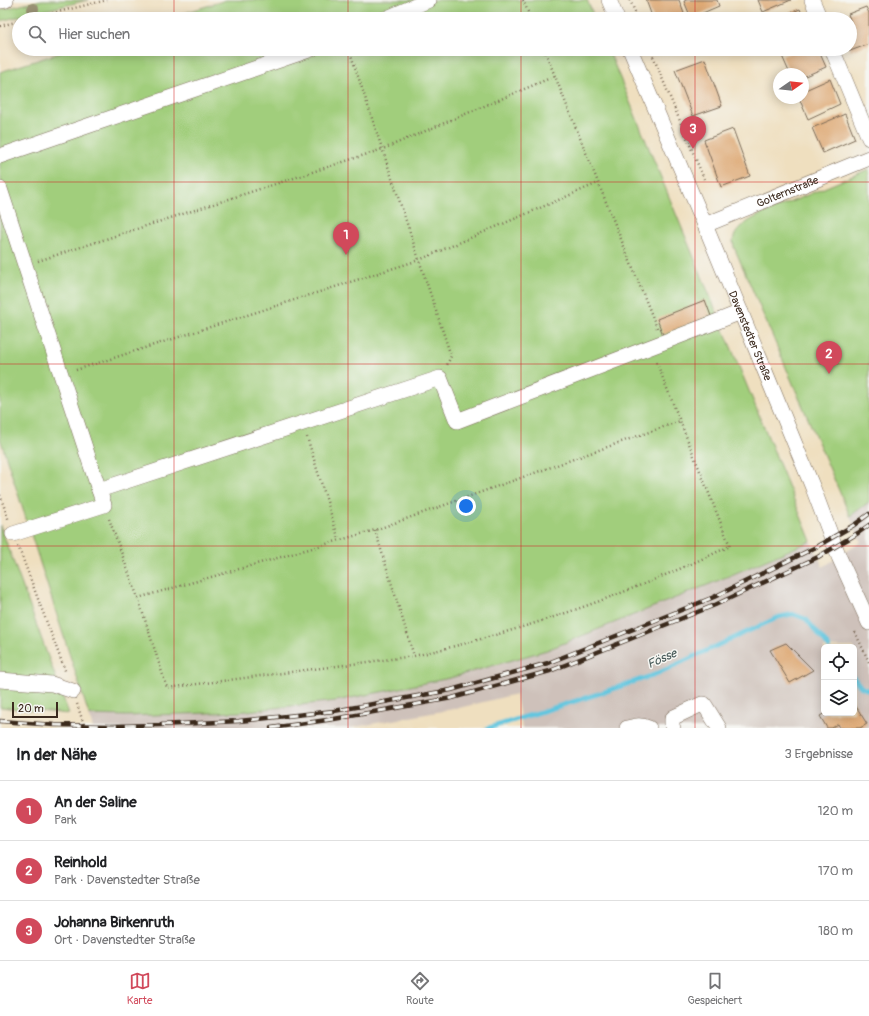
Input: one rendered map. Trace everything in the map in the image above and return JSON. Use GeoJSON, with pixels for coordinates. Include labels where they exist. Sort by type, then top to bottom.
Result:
{"type":"FeatureCollection","features":[{"type":"Feature","properties":{"kind":"street"},"geometry":{"type":"LineString","coordinates":[[0,1],[6,0]]}},
{"type":"Feature","properties":{"kind":"street"},"geometry":{"type":"LineString","coordinates":[[401,12],[429,0]]}},
{"type":"Feature","properties":{"kind":"street"},"geometry":{"type":"LineString","coordinates":[[609,0],[614,12]]}},
{"type":"Feature","properties":{"kind":"street"},"geometry":{"type":"LineString","coordinates":[[812,0],[817,12]]}},
{"type":"Feature","properties":{"kind":"street"},"geometry":{"type":"LineString","coordinates":[[0,156],[292,56]]}},
{"type":"Feature","properties":{"kind":"street","name":"Davenstedter Straße"},"geometry":{"type":"LineString","coordinates":[[633,56],[741,312],[813,488],[839,557],[869,623]]}},
{"type":"Feature","properties":{"kind":"street"},"geometry":{"type":"LineString","coordinates":[[835,56],[869,138]]}},
{"type":"Feature","properties":{"kind":"street","name":"Golternstraße"},"geometry":{"type":"LineString","coordinates":[[705,225],[869,158]]}},
{"type":"Feature","properties":{"kind":"street"},"geometry":{"type":"LineString","coordinates":[[0,189],[104,505],[13,534]]}},
{"type":"Feature","properties":{"kind":"street"},"geometry":{"type":"LineString","coordinates":[[99,490],[440,378],[457,421],[741,312]]}},
{"type":"Feature","properties":{"kind":"street"},"geometry":{"type":"LineString","coordinates":[[0,680],[52,684],[73,691]]}},
{"type":"Feature","properties":{"kind":"street"},"geometry":{"type":"LineString","coordinates":[[673,728],[672,719],[674,717],[704,704],[719,728]]}},
{"type":"Feature","properties":{"kind":"street"},"geometry":{"type":"LineString","coordinates":[[627,728],[635,726],[649,728]]}},
{"type":"Feature","properties":{"kind":"path"},"geometry":{"type":"LineString","coordinates":[[58,12],[107,0]]}},
{"type":"Feature","properties":{"kind":"path"},"geometry":{"type":"LineString","coordinates":[[523,0],[528,12]]}},
{"type":"Feature","properties":{"kind":"path"},"geometry":{"type":"LineString","coordinates":[[630,0],[635,12]]}},
{"type":"Feature","properties":{"kind":"path"},"geometry":{"type":"LineString","coordinates":[[0,26],[12,23]]}},
{"type":"Feature","properties":{"kind":"path"},"geometry":{"type":"LineString","coordinates":[[351,56],[451,356],[440,378]]}},
{"type":"Feature","properties":{"kind":"path"},"geometry":{"type":"LineString","coordinates":[[104,505],[138,598],[167,688],[414,656],[488,637],[578,609],[686,566],[730,546],[680,421],[656,345],[598,184],[547,56]]}},
{"type":"Feature","properties":{"kind":"path"},"geometry":{"type":"LineString","coordinates":[[25,265],[382,149],[555,76]]}},
{"type":"Feature","properties":{"kind":"path"},"geometry":{"type":"LineString","coordinates":[[61,375],[419,260],[598,184]]}},
{"type":"Feature","properties":{"kind":"path"},"geometry":{"type":"LineString","coordinates":[[138,598],[375,530],[680,421]]}},
{"type":"Feature","properties":{"kind":"path"},"geometry":{"type":"LineString","coordinates":[[303,423],[339,540]]}},
{"type":"Feature","properties":{"kind":"path"},"geometry":{"type":"LineString","coordinates":[[0,495],[13,534],[73,691],[84,728]]}},
{"type":"Feature","properties":{"kind":"path"},"geometry":{"type":"LineString","coordinates":[[375,530],[414,656]]}},
{"type":"Feature","properties":{"kind":"path"},"geometry":{"type":"LineString","coordinates":[[867,658],[869,662]]}},
{"type":"Feature","properties":{"kind":"shaded area"},"geometry":{"type":"Polygon","coordinates":[[[869,502],[869,728],[522,728],[516,694],[459,708],[349,728],[93,728],[89,715],[127,716],[238,712],[336,701],[450,677],[547,650],[710,584],[811,541],[823,567],[861,542],[850,516],[869,502]]]}},
{"type":"Feature","properties":{"kind":"green space"},"geometry":{"type":"Polygon","coordinates":[[[42,0],[88,0],[38,12],[12,12],[12,18],[0,21],[0,10],[42,0]]]}},
{"type":"Feature","properties":{"kind":"green space"},"geometry":{"type":"Polygon","coordinates":[[[226,0],[587,0],[592,12],[188,12],[226,0]]]}},
{"type":"Feature","properties":{"kind":"green space"},"geometry":{"type":"Polygon","coordinates":[[[50,56],[611,56],[811,541],[710,584],[547,650],[450,678],[336,701],[238,712],[127,716],[89,715],[0,438],[0,72],[50,56]]]}},
{"type":"Feature","properties":{"kind":"green space"},"geometry":{"type":"Polygon","coordinates":[[[869,169],[869,502],[850,516],[734,247],[733,241],[736,232],[756,217],[869,169]]]}},
{"type":"Feature","properties":{"kind":"green space"},"geometry":{"type":"Polygon","coordinates":[[[0,525],[69,714],[0,707],[0,525]]]}},
{"type":"Feature","properties":{"kind":"building"},"geometry":{"type":"Polygon","coordinates":[[[646,0],[679,0],[683,12],[650,12],[646,0]]]}},
{"type":"Feature","properties":{"kind":"building"},"geometry":{"type":"Polygon","coordinates":[[[717,0],[719,6],[705,12],[689,12],[684,1],[717,0]]]}},
{"type":"Feature","properties":{"kind":"building"},"geometry":{"type":"Polygon","coordinates":[[[758,0],[791,0],[763,12],[758,0]]]}},
{"type":"Feature","properties":{"kind":"building"},"geometry":{"type":"Polygon","coordinates":[[[866,7],[869,13],[869,44],[857,48],[857,12],[853,12],[866,7]]]}},
{"type":"Feature","properties":{"kind":"building"},"geometry":{"type":"Polygon","coordinates":[[[800,9],[801,12],[793,12],[800,9]]]}},
{"type":"Feature","properties":{"kind":"building"},"geometry":{"type":"Polygon","coordinates":[[[782,56],[821,56],[826,67],[809,74],[809,68],[787,68],[782,56]]]}},
{"type":"Feature","properties":{"kind":"building"},"geometry":{"type":"Polygon","coordinates":[[[705,59],[722,106],[693,116],[675,70],[705,59]]]}},
{"type":"Feature","properties":{"kind":"building"},"geometry":{"type":"Polygon","coordinates":[[[830,79],[840,104],[808,119],[802,104],[809,104],[809,88],[830,79]]]}},
{"type":"Feature","properties":{"kind":"building"},"geometry":{"type":"Polygon","coordinates":[[[845,114],[855,139],[823,153],[812,128],[845,114]]]}},
{"type":"Feature","properties":{"kind":"building"},"geometry":{"type":"Polygon","coordinates":[[[733,129],[750,176],[721,187],[704,140],[733,129]]]}},
{"type":"Feature","properties":{"kind":"building"},"geometry":{"type":"Polygon","coordinates":[[[705,300],[711,316],[663,335],[657,319],[705,300]]]}},
{"type":"Feature","properties":{"kind":"building"},"geometry":{"type":"Polygon","coordinates":[[[786,643],[813,670],[790,683],[770,650],[786,643]]]}},
{"type":"Feature","properties":{"kind":"building"},"geometry":{"type":"Polygon","coordinates":[[[857,708],[867,724],[860,728],[840,728],[838,724],[832,728],[827,728],[820,716],[857,716],[857,708]]]}},
{"type":"Feature","properties":{"kind":"waterway","name":"Fösse"},"geometry":{"type":"LineString","coordinates":[[488,728],[654,675],[779,617],[793,614],[806,619],[827,644]]}},
{"type":"Feature","properties":{"kind":"waterway","name":"Fösse"},"geometry":{"type":"LineString","coordinates":[[856,680],[861,687],[868,690]]}},
{"type":"Feature","properties":{"kind":"railway"},"geometry":{"type":"LineString","coordinates":[[0,721],[55,725],[111,726],[239,721],[334,711],[451,690],[548,663],[714,597],[814,548],[854,525],[869,514]]}},
{"type":"Feature","properties":{"kind":"railway"},"geometry":{"type":"LineString","coordinates":[[271,728],[334,719],[452,698],[550,671],[715,605],[818,557],[869,525]]}},
{"type":"Feature","properties":{"kind":"place","name":"Johanna Birkenruth"},"geometry":{"type":"Point","coordinates":[693,149]}},
{"type":"Feature","properties":{"kind":"place","name":"An der Saline"},"geometry":{"type":"Point","coordinates":[346,255]}},
{"type":"Feature","properties":{"kind":"place","name":"Reinhold"},"geometry":{"type":"Point","coordinates":[829,374]}}]}
